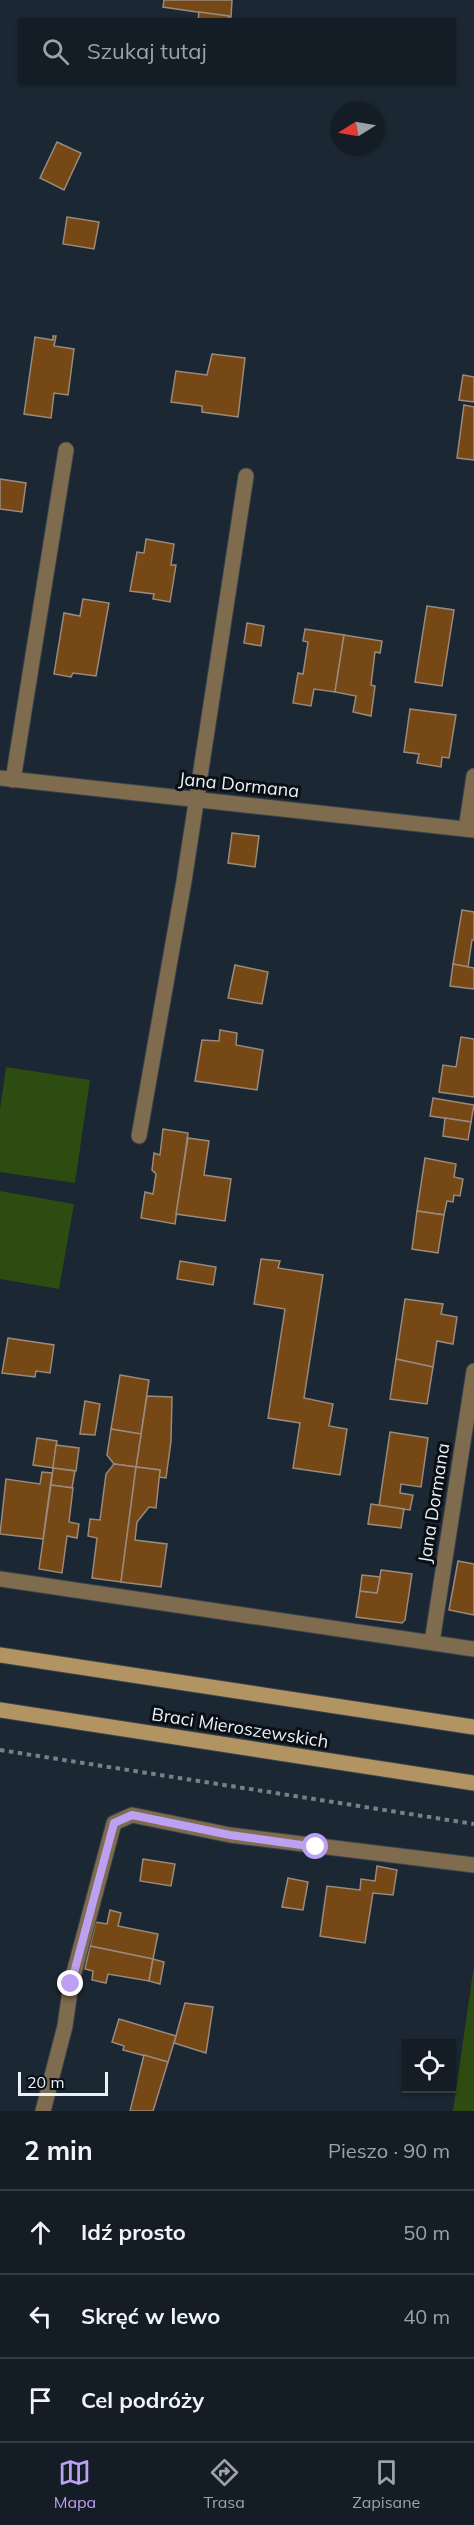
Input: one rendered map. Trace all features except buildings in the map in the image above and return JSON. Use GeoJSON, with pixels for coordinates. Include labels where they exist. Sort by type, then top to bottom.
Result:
{"type":"FeatureCollection","features":[{"type":"Feature","properties":{"kind":"main road","name":"Braci Mieroszewskich"},"geometry":{"type":"LineString","coordinates":[[0,1655],[474,1726]]}},
{"type":"Feature","properties":{"kind":"main road","name":"Braci Mieroszewskich"},"geometry":{"type":"LineString","coordinates":[[0,1710],[474,1784]]}},
{"type":"Feature","properties":{"kind":"street"},"geometry":{"type":"LineString","coordinates":[[7,779],[66,450]]}},
{"type":"Feature","properties":{"kind":"street"},"geometry":{"type":"LineString","coordinates":[[139,1136],[184,881],[246,476]]}},
{"type":"Feature","properties":{"kind":"street"},"geometry":{"type":"LineString","coordinates":[[470,829],[474,776]]}},
{"type":"Feature","properties":{"kind":"street","name":"Jana Dormana"},"geometry":{"type":"LineString","coordinates":[[7,779],[470,829]]}},
{"type":"Feature","properties":{"kind":"street","name":"Jana Dormana"},"geometry":{"type":"LineString","coordinates":[[432,1642],[474,1371]]}},
{"type":"Feature","properties":{"kind":"street"},"geometry":{"type":"LineString","coordinates":[[0,1579],[474,1649]]}},
{"type":"Feature","properties":{"kind":"street"},"geometry":{"type":"LineString","coordinates":[[43,2111],[65,2026],[71,1984],[114,1823],[132,1815],[230,1835],[474,1865]]}},
{"type":"Feature","properties":{"kind":"path"},"geometry":{"type":"LineString","coordinates":[[0,1750],[474,1824]]}},
{"type":"Feature","properties":{"kind":"green space"},"geometry":{"type":"Polygon","coordinates":[[[6,1067],[90,1080],[75,1183],[0,1172],[0,1109],[6,1067]]]}},
{"type":"Feature","properties":{"kind":"green space"},"geometry":{"type":"Polygon","coordinates":[[[0,1191],[74,1204],[59,1289],[0,1279],[0,1191]]]}},
{"type":"Feature","properties":{"kind":"green space"},"geometry":{"type":"Polygon","coordinates":[[[474,1965],[474,2111],[453,2111],[474,1965]]]}},
{"type":"Feature","properties":{"kind":"route"},"geometry":{"type":"LineString","coordinates":[[71,1984],[114,1823],[132,1815],[230,1835],[316,1847]]}}]}
